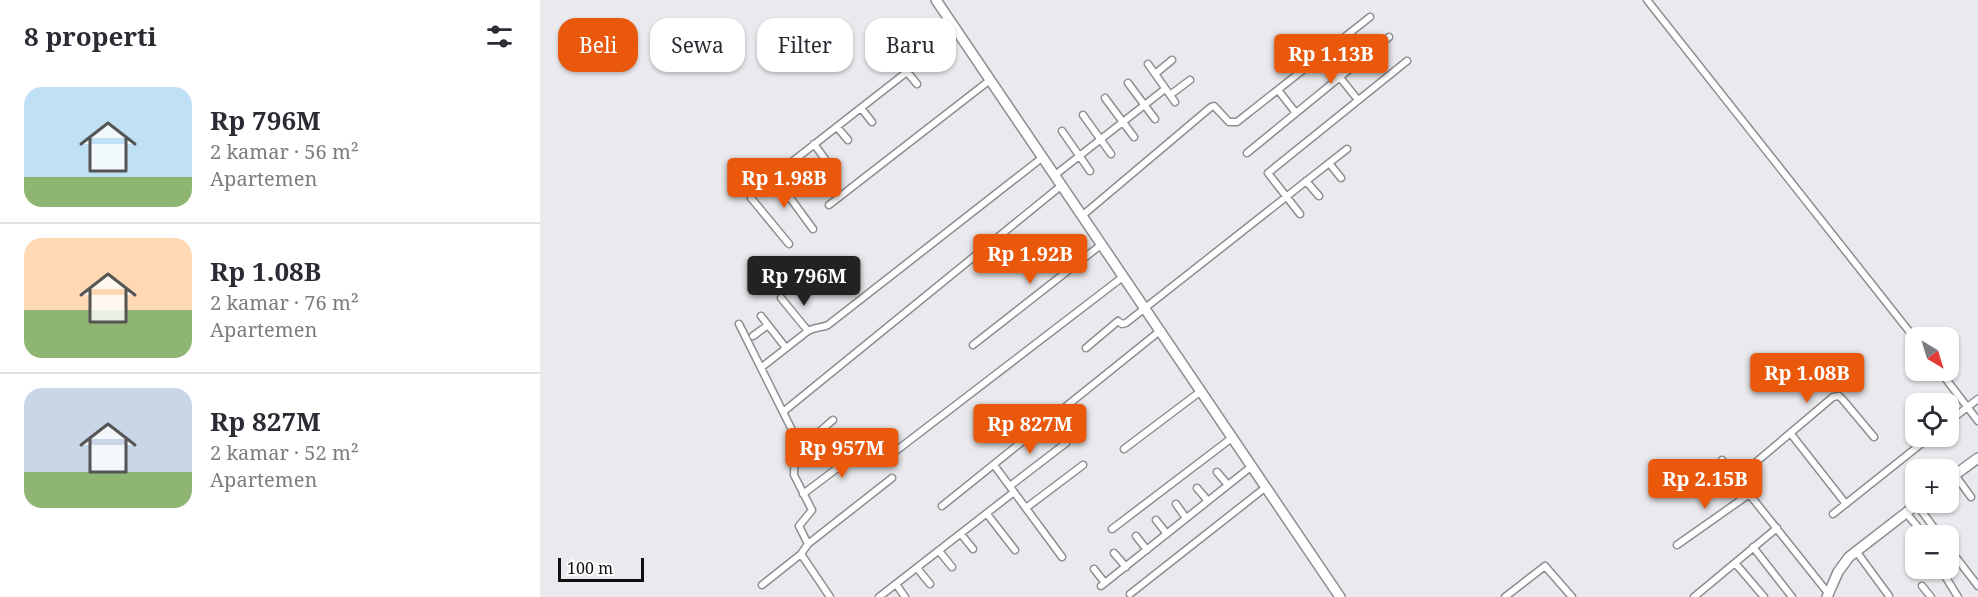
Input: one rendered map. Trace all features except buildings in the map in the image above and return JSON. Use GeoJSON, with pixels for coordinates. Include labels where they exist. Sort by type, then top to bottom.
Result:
{"type":"FeatureCollection","features":[{"type":"Feature","properties":{"kind":"street"},"geometry":{"type":"LineString","coordinates":[[936,0],[1340,597]]}},
{"type":"Feature","properties":{"kind":"street"},"geometry":{"type":"LineString","coordinates":[[1647,0],[1906,327]]}},
{"type":"Feature","properties":{"kind":"street"},"geometry":{"type":"LineString","coordinates":[[1083,215],[1211,107],[1217,108],[1233,124],[1370,17]]}},
{"type":"Feature","properties":{"kind":"street"},"geometry":{"type":"LineString","coordinates":[[1247,153],[1389,37]]}},
{"type":"Feature","properties":{"kind":"street"},"geometry":{"type":"LineString","coordinates":[[1322,55],[1358,100]]}},
{"type":"Feature","properties":{"kind":"street"},"geometry":{"type":"LineString","coordinates":[[1155,74],[1172,60]]}},
{"type":"Feature","properties":{"kind":"street"},"geometry":{"type":"LineString","coordinates":[[1300,214],[1268,173],[1407,61]]}},
{"type":"Feature","properties":{"kind":"street"},"geometry":{"type":"LineString","coordinates":[[1148,64],[1175,102]]}},
{"type":"Feature","properties":{"kind":"street"},"geometry":{"type":"LineString","coordinates":[[789,244],[750,197],[752,193],[907,72],[917,84]]}},
{"type":"Feature","properties":{"kind":"street"},"geometry":{"type":"LineString","coordinates":[[829,205],[990,80]]}},
{"type":"Feature","properties":{"kind":"street"},"geometry":{"type":"LineString","coordinates":[[1055,175],[1144,105],[1190,80]]}},
{"type":"Feature","properties":{"kind":"street"},"geometry":{"type":"LineString","coordinates":[[1128,83],[1155,120]]}},
{"type":"Feature","properties":{"kind":"street"},"geometry":{"type":"LineString","coordinates":[[1278,90],[1296,113]]}},
{"type":"Feature","properties":{"kind":"street"},"geometry":{"type":"LineString","coordinates":[[1105,98],[1134,137]]}},
{"type":"Feature","properties":{"kind":"street"},"geometry":{"type":"LineString","coordinates":[[861,108],[872,122]]}},
{"type":"Feature","properties":{"kind":"street"},"geometry":{"type":"LineString","coordinates":[[1083,115],[1111,154]]}},
{"type":"Feature","properties":{"kind":"street"},"geometry":{"type":"LineString","coordinates":[[837,127],[848,140]]}},
{"type":"Feature","properties":{"kind":"street"},"geometry":{"type":"LineString","coordinates":[[1062,130],[1090,171]]}},
{"type":"Feature","properties":{"kind":"street"},"geometry":{"type":"LineString","coordinates":[[814,144],[825,159]]}},
{"type":"Feature","properties":{"kind":"street"},"geometry":{"type":"LineString","coordinates":[[1086,348],[1118,321],[1122,324],[1126,323],[1146,308],[1347,148]]}},
{"type":"Feature","properties":{"kind":"street"},"geometry":{"type":"LineString","coordinates":[[762,367],[808,331],[815,327],[821,328],[828,325],[1043,157]]}},
{"type":"Feature","properties":{"kind":"street"},"geometry":{"type":"LineString","coordinates":[[793,161],[804,175]]}},
{"type":"Feature","properties":{"kind":"street"},"geometry":{"type":"LineString","coordinates":[[1329,163],[1341,178]]}},
{"type":"Feature","properties":{"kind":"street"},"geometry":{"type":"LineString","coordinates":[[774,176],[813,229]]}},
{"type":"Feature","properties":{"kind":"street"},"geometry":{"type":"LineString","coordinates":[[1306,181],[1319,196]]}},
{"type":"Feature","properties":{"kind":"street"},"geometry":{"type":"LineString","coordinates":[[783,412],[1062,185]]}},
{"type":"Feature","properties":{"kind":"street"},"geometry":{"type":"LineString","coordinates":[[973,345],[1102,244]]}},
{"type":"Feature","properties":{"kind":"street"},"geometry":{"type":"LineString","coordinates":[[888,457],[1124,276]]}},
{"type":"Feature","properties":{"kind":"street"},"geometry":{"type":"LineString","coordinates":[[781,298],[808,331]]}},
{"type":"Feature","properties":{"kind":"street"},"geometry":{"type":"LineString","coordinates":[[761,316],[786,348]]}},
{"type":"Feature","properties":{"kind":"street"},"geometry":{"type":"LineString","coordinates":[[739,324],[792,430],[795,445],[794,475],[812,510],[799,526],[808,544]]}},
{"type":"Feature","properties":{"kind":"street"},"geometry":{"type":"LineString","coordinates":[[753,336],[768,325]]}},
{"type":"Feature","properties":{"kind":"street"},"geometry":{"type":"LineString","coordinates":[[942,506],[1161,330]]}},
{"type":"Feature","properties":{"kind":"street"},"geometry":{"type":"LineString","coordinates":[[1948,381],[1978,421]]}},
{"type":"Feature","properties":{"kind":"street"},"geometry":{"type":"LineString","coordinates":[[1124,449],[1201,391]]}},
{"type":"Feature","properties":{"kind":"street"},"geometry":{"type":"LineString","coordinates":[[1736,478],[1833,397],[1837,396],[1843,400],[1874,437]]}},
{"type":"Feature","properties":{"kind":"street"},"geometry":{"type":"LineString","coordinates":[[1959,414],[1978,399]]}},
{"type":"Feature","properties":{"kind":"street"},"geometry":{"type":"LineString","coordinates":[[795,445],[813,438],[833,420]]}},
{"type":"Feature","properties":{"kind":"street"},"geometry":{"type":"LineString","coordinates":[[1791,434],[1846,504]]}},
{"type":"Feature","properties":{"kind":"street"},"geometry":{"type":"LineString","coordinates":[[1112,529],[1233,437]]}},
{"type":"Feature","properties":{"kind":"street"},"geometry":{"type":"LineString","coordinates":[[1010,486],[1066,443]]}},
{"type":"Feature","properties":{"kind":"street"},"geometry":{"type":"LineString","coordinates":[[803,494],[868,445]]}},
{"type":"Feature","properties":{"kind":"street"},"geometry":{"type":"LineString","coordinates":[[1833,514],[1917,447]]}},
{"type":"Feature","properties":{"kind":"street"},"geometry":{"type":"LineString","coordinates":[[1959,473],[1978,458]]}},
{"type":"Feature","properties":{"kind":"street"},"geometry":{"type":"LineString","coordinates":[[1722,460],[1828,595],[1843,564],[1856,551],[1906,513],[1916,525]]}},
{"type":"Feature","properties":{"kind":"street"},"geometry":{"type":"LineString","coordinates":[[994,465],[1062,557]]}},
{"type":"Feature","properties":{"kind":"street"},"geometry":{"type":"LineString","coordinates":[[1026,508],[1083,465]]}},
{"type":"Feature","properties":{"kind":"street"},"geometry":{"type":"LineString","coordinates":[[1094,569],[1103,585],[1252,466]]}},
{"type":"Feature","properties":{"kind":"street"},"geometry":{"type":"LineString","coordinates":[[1217,472],[1228,485]]}},
{"type":"Feature","properties":{"kind":"street"},"geometry":{"type":"LineString","coordinates":[[762,585],[801,554],[808,544],[892,478]]}},
{"type":"Feature","properties":{"kind":"street"},"geometry":{"type":"LineString","coordinates":[[1959,485],[1971,497]]}},
{"type":"Feature","properties":{"kind":"street"},"geometry":{"type":"LineString","coordinates":[[1130,594],[1266,487]]}},
{"type":"Feature","properties":{"kind":"street"},"geometry":{"type":"LineString","coordinates":[[1197,488],[1208,501]]}},
{"type":"Feature","properties":{"kind":"street"},"geometry":{"type":"LineString","coordinates":[[879,597],[1014,492]]}},
{"type":"Feature","properties":{"kind":"street"},"geometry":{"type":"LineString","coordinates":[[1677,545],[1748,495]]}},
{"type":"Feature","properties":{"kind":"street"},"geometry":{"type":"LineString","coordinates":[[1176,504],[1186,518]]}},
{"type":"Feature","properties":{"kind":"street"},"geometry":{"type":"LineString","coordinates":[[987,514],[1016,550]]}},
{"type":"Feature","properties":{"kind":"street"},"geometry":{"type":"LineString","coordinates":[[1156,520],[1167,534]]}},
{"type":"Feature","properties":{"kind":"street"},"geometry":{"type":"LineString","coordinates":[[1694,597],[1777,528]]}},
{"type":"Feature","properties":{"kind":"street"},"geometry":{"type":"LineString","coordinates":[[961,534],[973,549]]}},
{"type":"Feature","properties":{"kind":"street"},"geometry":{"type":"LineString","coordinates":[[1136,536],[1147,550]]}},
{"type":"Feature","properties":{"kind":"street"},"geometry":{"type":"LineString","coordinates":[[1753,547],[1792,597]]}},
{"type":"Feature","properties":{"kind":"street"},"geometry":{"type":"LineString","coordinates":[[939,551],[952,567]]}},
{"type":"Feature","properties":{"kind":"street"},"geometry":{"type":"LineString","coordinates":[[1856,551],[1889,596]]}},
{"type":"Feature","properties":{"kind":"street"},"geometry":{"type":"LineString","coordinates":[[1114,553],[1126,567]]}},
{"type":"Feature","properties":{"kind":"street"},"geometry":{"type":"LineString","coordinates":[[801,554],[827,596]]}},
{"type":"Feature","properties":{"kind":"street"},"geometry":{"type":"LineString","coordinates":[[1959,561],[1978,586]]}},
{"type":"Feature","properties":{"kind":"street"},"geometry":{"type":"LineString","coordinates":[[1735,563],[1764,597]]}},
{"type":"Feature","properties":{"kind":"street"},"geometry":{"type":"LineString","coordinates":[[1505,597],[1545,566],[1572,597]]}},
{"type":"Feature","properties":{"kind":"street"},"geometry":{"type":"LineString","coordinates":[[917,567],[930,584]]}},
{"type":"Feature","properties":{"kind":"street"},"geometry":{"type":"LineString","coordinates":[[1947,579],[1958,597]]}},
{"type":"Feature","properties":{"kind":"street"},"geometry":{"type":"LineString","coordinates":[[896,584],[905,597]]}},
{"type":"Feature","properties":{"kind":"street"},"geometry":{"type":"LineString","coordinates":[[1922,586],[1931,597]]}}]}
